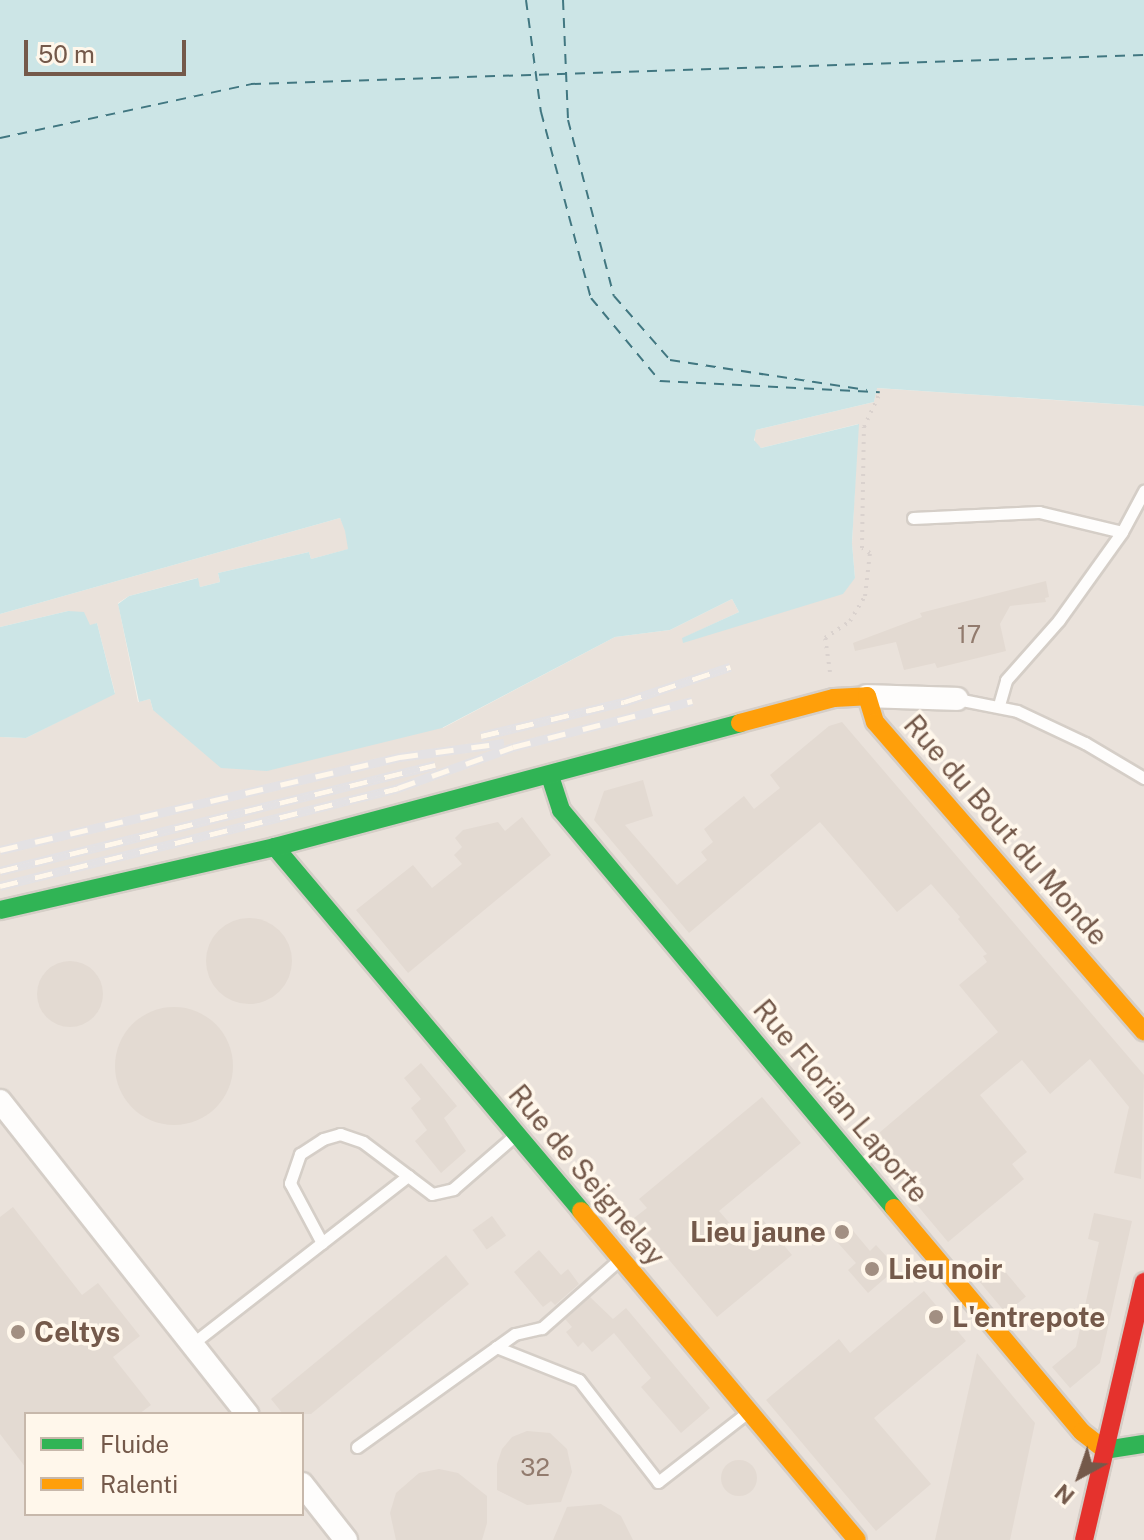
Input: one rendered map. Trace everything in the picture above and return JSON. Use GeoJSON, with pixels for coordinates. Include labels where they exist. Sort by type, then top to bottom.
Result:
{"type":"FeatureCollection","features":[{"type":"Feature","properties":{"kind":"street","name":"Rue du Bout du Monde"},"geometry":{"type":"LineString","coordinates":[[867,696],[875,722],[1144,1031]]}},
{"type":"Feature","properties":{"kind":"street"},"geometry":{"type":"LineString","coordinates":[[0,910],[275,847],[834,698],[957,699]]}},
{"type":"Feature","properties":{"kind":"street","name":"Rue Florian Laporte"},"geometry":{"type":"LineString","coordinates":[[550,776],[561,810],[1082,1432],[1105,1450]]}},
{"type":"Feature","properties":{"kind":"street","name":"Rue de Seignelay"},"geometry":{"type":"LineString","coordinates":[[275,847],[857,1540]]}},
{"type":"Feature","properties":{"kind":"street"},"geometry":{"type":"LineString","coordinates":[[0,1101],[245,1412]]}},
{"type":"Feature","properties":{"kind":"street"},"geometry":{"type":"LineString","coordinates":[[1084,1540],[1144,1282]]}},
{"type":"Feature","properties":{"kind":"street"},"geometry":{"type":"LineString","coordinates":[[1105,1450],[1144,1444]]}},
{"type":"Feature","properties":{"kind":"street"},"geometry":{"type":"LineString","coordinates":[[304,1487],[346,1540]]}},
{"type":"Feature","properties":{"kind":"lane"},"geometry":{"type":"LineString","coordinates":[[999,705],[1006,680],[1059,620],[1122,532],[1144,491]]}},
{"type":"Feature","properties":{"kind":"lane"},"geometry":{"type":"LineString","coordinates":[[913,518],[1039,512],[1122,532]]}},
{"type":"Feature","properties":{"kind":"lane"},"geometry":{"type":"LineString","coordinates":[[957,699],[999,705],[1085,743],[1144,778]]}},
{"type":"Feature","properties":{"kind":"lane"},"geometry":{"type":"LineString","coordinates":[[322,1243],[290,1183],[300,1154],[323,1139],[340,1134],[363,1142],[432,1194],[453,1189],[516,1134]]}},
{"type":"Feature","properties":{"kind":"lane"},"geometry":{"type":"LineString","coordinates":[[192,1344],[408,1176]]}},
{"type":"Feature","properties":{"kind":"lane"},"geometry":{"type":"LineString","coordinates":[[357,1447],[515,1334],[542,1328],[620,1258]]}},
{"type":"Feature","properties":{"kind":"lane"},"geometry":{"type":"LineString","coordinates":[[496,1347],[579,1380],[658,1482],[749,1412]]}},
{"type":"Feature","properties":{"kind":"path"},"geometry":{"type":"LineString","coordinates":[[834,698],[825,638],[850,621],[865,596],[870,553],[862,548],[864,427],[880,392]]}},
{"type":"Feature","properties":{"kind":"shaded area"},"geometry":{"type":"Polygon","coordinates":[[[876,388],[1144,406],[1144,1540],[0,1540],[0,737],[26,738],[115,693],[97,623],[90,626],[68,611],[0,627],[0,614],[340,518],[443,728],[615,637],[670,630],[732,599],[739,612],[683,638],[855,578],[852,544],[858,424],[761,448],[755,443],[756,430],[874,402],[876,388]],[[349,549],[311,559],[309,552],[218,573],[220,582],[200,587],[197,578],[129,596],[118,603],[138,702],[150,699],[153,710],[349,549]]]}},
{"type":"Feature","properties":{"kind":"water"},"geometry":{"type":"Polygon","coordinates":[[[0,0],[1144,0],[1144,406],[877,388],[874,402],[756,430],[754,440],[761,448],[859,424],[852,543],[855,578],[843,594],[683,643],[682,638],[739,612],[732,599],[670,630],[615,637],[442,728],[267,771],[221,768],[153,710],[150,699],[139,702],[118,604],[129,596],[198,578],[200,587],[220,582],[218,573],[309,552],[311,559],[348,549],[345,531],[340,518],[0,614],[0,0]]]}},
{"type":"Feature","properties":{"kind":"water"},"geometry":{"type":"Polygon","coordinates":[[[68,611],[84,612],[90,625],[97,623],[115,694],[26,738],[0,737],[0,627],[68,611]]]}},
{"type":"Feature","properties":{"kind":"building"},"geometry":{"type":"Polygon","coordinates":[[[1046,581],[1049,597],[1045,598],[1046,602],[1010,606],[1000,624],[1006,651],[937,668],[935,663],[904,670],[896,642],[855,651],[853,643],[922,617],[920,613],[1046,581]]]}},
{"type":"Feature","properties":{"kind":"building"},"geometry":{"type":"Polygon","coordinates":[[[842,722],[1144,1075],[1141,1179],[1114,1173],[1129,1107],[1090,1059],[1050,1094],[1022,1060],[980,1095],[1027,1152],[1012,1164],[1024,1179],[948,1242],[866,1144],[998,1032],[959,985],[987,962],[983,956],[987,954],[958,919],[960,917],[931,884],[897,912],[820,822],[689,933],[594,820],[604,791],[643,780],[653,816],[625,825],[677,885],[707,860],[701,852],[713,842],[704,829],[744,796],[754,809],[780,788],[770,775],[829,726],[842,722]]]}},
{"type":"Feature","properties":{"kind":"building"},"geometry":{"type":"Polygon","coordinates":[[[522,817],[551,855],[408,973],[356,910],[413,865],[432,888],[462,864],[454,855],[462,847],[455,838],[463,830],[498,822],[505,831],[522,817]]]}},
{"type":"Feature","properties":{"kind":"building"},"geometry":{"type":"Polygon","coordinates":[[[241,918],[257,918],[280,930],[289,944],[292,961],[289,978],[280,992],[257,1004],[241,1004],[225,997],[213,985],[206,969],[206,953],[213,937],[225,925],[241,918]]]}},
{"type":"Feature","properties":{"kind":"building"},"geometry":{"type":"Polygon","coordinates":[[[76,961],[94,970],[101,981],[101,1007],[94,1018],[83,1025],[64,1027],[51,1022],[42,1013],[37,988],[42,975],[51,966],[76,961]]]}},
{"type":"Feature","properties":{"kind":"building"},"geometry":{"type":"Polygon","coordinates":[[[174,1007],[197,1011],[216,1024],[229,1043],[233,1066],[229,1089],[216,1108],[197,1121],[174,1125],[151,1121],[132,1108],[119,1089],[115,1066],[119,1043],[132,1024],[151,1011],[174,1007]]]}},
{"type":"Feature","properties":{"kind":"building"},"geometry":{"type":"Polygon","coordinates":[[[421,1063],[457,1106],[444,1118],[466,1151],[441,1173],[415,1141],[427,1130],[411,1108],[421,1099],[404,1078],[421,1063]]]}},
{"type":"Feature","properties":{"kind":"building"},"geometry":{"type":"Polygon","coordinates":[[[762,1097],[801,1143],[719,1211],[741,1236],[762,1219],[792,1255],[717,1317],[634,1218],[647,1208],[639,1199],[762,1097]]]}},
{"type":"Feature","properties":{"kind":"building"},"geometry":{"type":"Polygon","coordinates":[[[13,1207],[82,1295],[98,1283],[140,1336],[113,1357],[151,1405],[142,1412],[24,1412],[24,1465],[0,1434],[0,1217],[13,1207]]]}},
{"type":"Feature","properties":{"kind":"building"},"geometry":{"type":"Polygon","coordinates":[[[1094,1213],[1132,1221],[1100,1363],[1070,1388],[1052,1367],[1076,1347],[1099,1242],[1088,1239],[1094,1213]]]}},
{"type":"Feature","properties":{"kind":"building"},"geometry":{"type":"Polygon","coordinates":[[[492,1216],[506,1235],[487,1250],[473,1230],[492,1216]]]}},
{"type":"Feature","properties":{"kind":"building","name":"Lieu noir"},"geometry":{"type":"Polygon","coordinates":[[[844,1220],[870,1251],[876,1245],[897,1268],[868,1293],[848,1270],[856,1263],[829,1233],[844,1220]]]}},
{"type":"Feature","properties":{"kind":"building"},"geometry":{"type":"Polygon","coordinates":[[[539,1250],[561,1275],[568,1269],[579,1284],[555,1305],[551,1301],[543,1307],[514,1272],[539,1250]]]}},
{"type":"Feature","properties":{"kind":"building"},"geometry":{"type":"Polygon","coordinates":[[[446,1255],[469,1284],[311,1414],[281,1412],[271,1399],[446,1255]]]}},
{"type":"Feature","properties":{"kind":"building"},"geometry":{"type":"Polygon","coordinates":[[[997,1262],[1026,1296],[1006,1313],[977,1279],[997,1262]]]}},
{"type":"Feature","properties":{"kind":"building"},"geometry":{"type":"Polygon","coordinates":[[[924,1291],[966,1341],[874,1418],[931,1484],[876,1531],[766,1400],[839,1339],[850,1353],[924,1291]]]}},
{"type":"Feature","properties":{"kind":"building"},"geometry":{"type":"Polygon","coordinates":[[[590,1297],[613,1319],[626,1308],[710,1408],[681,1433],[641,1387],[651,1378],[614,1333],[592,1352],[583,1342],[578,1347],[566,1332],[572,1327],[565,1319],[590,1297]]]}},
{"type":"Feature","properties":{"kind":"building"},"geometry":{"type":"Polygon","coordinates":[[[977,1353],[1035,1423],[1010,1540],[935,1540],[977,1353]]]}},
{"type":"Feature","properties":{"kind":"building"},"geometry":{"type":"Polygon","coordinates":[[[527,1431],[550,1433],[567,1449],[572,1472],[561,1502],[527,1505],[497,1490],[497,1464],[502,1449],[512,1437],[527,1431]]]}},
{"type":"Feature","properties":{"kind":"building"},"geometry":{"type":"Polygon","coordinates":[[[739,1460],[752,1465],[757,1478],[752,1491],[739,1496],[726,1491],[721,1478],[726,1465],[739,1460]]]}},
{"type":"Feature","properties":{"kind":"building"},"geometry":{"type":"Polygon","coordinates":[[[439,1469],[458,1473],[487,1496],[487,1523],[482,1540],[396,1540],[390,1513],[396,1493],[419,1473],[439,1469]]]}},
{"type":"Feature","properties":{"kind":"building"},"geometry":{"type":"Polygon","coordinates":[[[601,1504],[621,1516],[633,1540],[553,1540],[567,1507],[601,1504]]]}},
{"type":"Feature","properties":{"kind":"ferry route"},"geometry":{"type":"LineString","coordinates":[[526,0],[541,112],[591,298],[660,381],[880,392]]}},
{"type":"Feature","properties":{"kind":"ferry route"},"geometry":{"type":"LineString","coordinates":[[563,0],[568,120],[614,296],[670,360],[867,390]]}},
{"type":"Feature","properties":{"kind":"ferry route"},"geometry":{"type":"LineString","coordinates":[[0,138],[251,84],[1144,55]]}},
{"type":"Feature","properties":{"kind":"railway"},"geometry":{"type":"LineString","coordinates":[[481,736],[624,702],[730,667]]}},
{"type":"Feature","properties":{"kind":"railway"},"geometry":{"type":"LineString","coordinates":[[0,886],[398,788],[513,747],[692,701]]}},
{"type":"Feature","properties":{"kind":"railway"},"geometry":{"type":"LineString","coordinates":[[0,850],[400,757],[504,743]]}},
{"type":"Feature","properties":{"kind":"railway"},"geometry":{"type":"LineString","coordinates":[[0,871],[435,765]]}},
{"type":"Feature","properties":{"kind":"traffic: fast"},"geometry":{"type":"LineString","coordinates":[[0,910],[275,847],[740,723]]}},
{"type":"Feature","properties":{"kind":"traffic: fast"},"geometry":{"type":"LineString","coordinates":[[550,776],[561,810],[894,1208]]}},
{"type":"Feature","properties":{"kind":"traffic: fast"},"geometry":{"type":"LineString","coordinates":[[275,847],[581,1211]]}},
{"type":"Feature","properties":{"kind":"traffic: fast"},"geometry":{"type":"LineString","coordinates":[[1105,1450],[1144,1444]]}},
{"type":"Feature","properties":{"kind":"traffic: slow"},"geometry":{"type":"LineString","coordinates":[[740,723],[834,698],[867,696],[875,722],[1144,1031]]}},
{"type":"Feature","properties":{"kind":"traffic: slow"},"geometry":{"type":"LineString","coordinates":[[894,1208],[1082,1432],[1105,1450]]}},
{"type":"Feature","properties":{"kind":"traffic: slow"},"geometry":{"type":"LineString","coordinates":[[581,1211],[857,1540]]}},
{"type":"Feature","properties":{"kind":"traffic: jam"},"geometry":{"type":"LineString","coordinates":[[1084,1540],[1144,1282]]}},
{"type":"Feature","properties":{"kind":"place","name":"Lieu jaune"},"geometry":{"type":"Point","coordinates":[842,1232]}},
{"type":"Feature","properties":{"kind":"place","name":"Lieu noir"},"geometry":{"type":"Point","coordinates":[872,1269]}},
{"type":"Feature","properties":{"kind":"place","name":"L'entrepote"},"geometry":{"type":"Point","coordinates":[936,1317]}},
{"type":"Feature","properties":{"kind":"place","name":"Celtys"},"geometry":{"type":"Point","coordinates":[18,1332]}}]}
